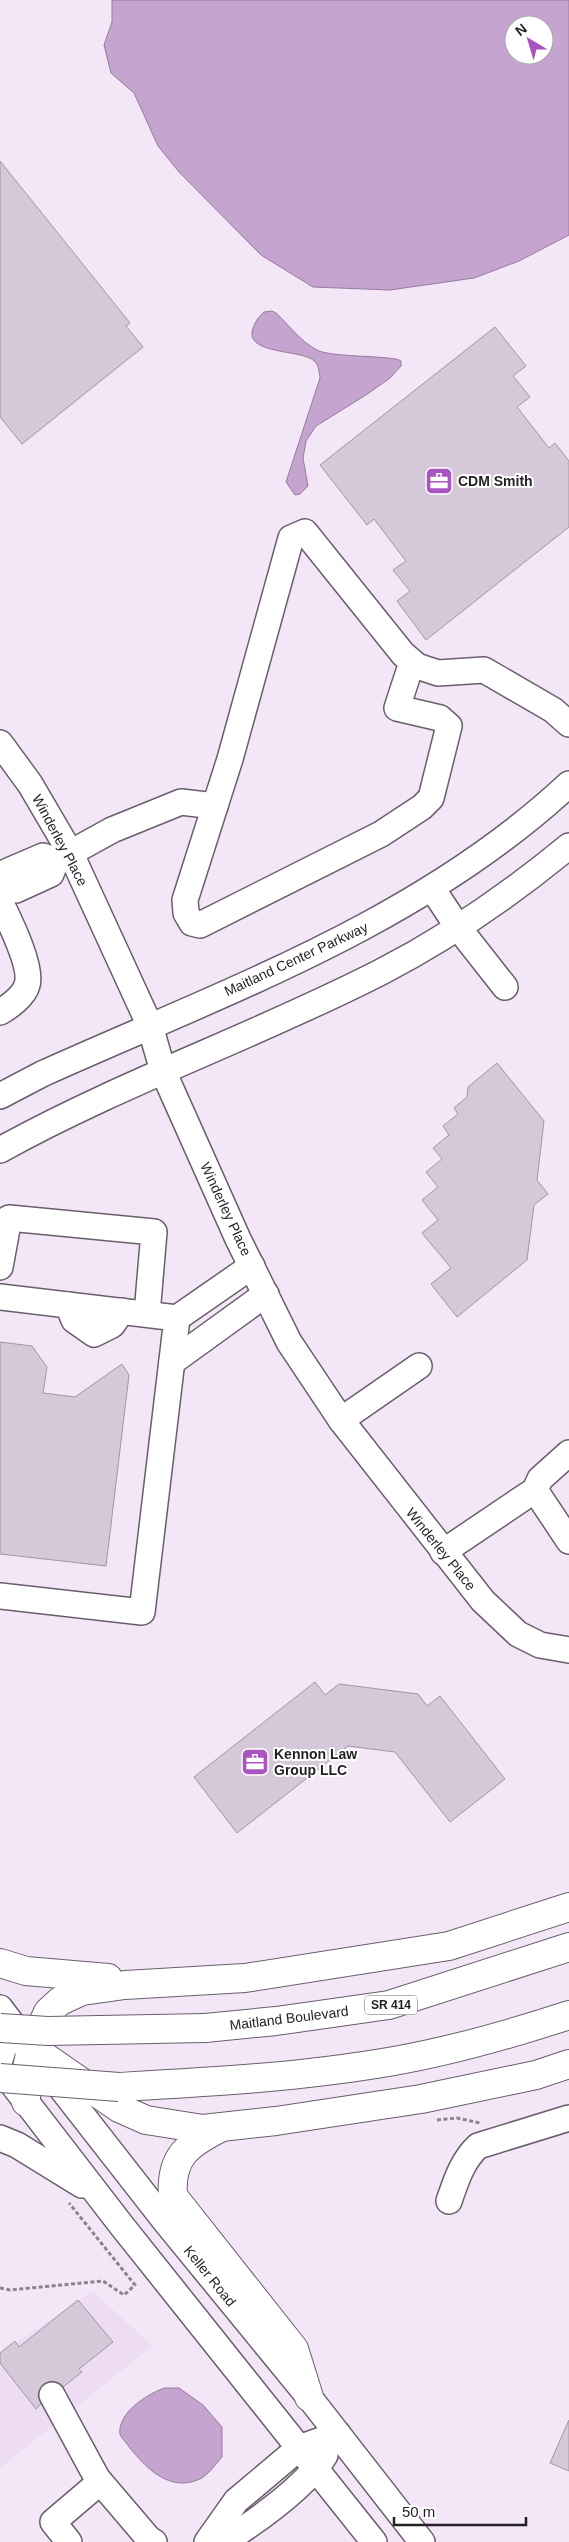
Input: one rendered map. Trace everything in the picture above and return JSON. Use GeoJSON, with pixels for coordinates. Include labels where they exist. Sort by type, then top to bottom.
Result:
{"type":"FeatureCollection","features":[{"type":"Feature","properties":{"kind":"highway"},"geometry":{"type":"LineString","coordinates":[[7,2035],[48,2012],[60,2001],[82,1991],[142,1984],[246,1978],[449,1946],[569,1907]]}},
{"type":"Feature","properties":{"kind":"highway","name":"Maitland Boulevard"},"geometry":{"type":"LineString","coordinates":[[7,2035],[48,2031],[205,2028],[276,2022],[388,2005],[569,1947]]}},
{"type":"Feature","properties":{"kind":"highway"},"geometry":{"type":"LineString","coordinates":[[0,1963],[26,1970],[88,1975],[142,1984]]}},
{"type":"Feature","properties":{"kind":"highway"},"geometry":{"type":"LineString","coordinates":[[0,2078],[119,2087],[266,2077],[394,2061],[526,2029],[569,2015]]}},
{"type":"Feature","properties":{"kind":"highway"},"geometry":{"type":"LineString","coordinates":[[7,2035],[26,2073],[26,2102]]}},
{"type":"Feature","properties":{"kind":"highway"},"geometry":{"type":"LineString","coordinates":[[7,2035],[119,2108],[146,2120],[203,2129],[276,2121],[421,2099],[536,2075],[569,2064]]}},
{"type":"Feature","properties":{"kind":"highway"},"geometry":{"type":"LineString","coordinates":[[222,2127],[186,2149],[172,2178],[173,2196],[294,2350],[309,2397]]}},
{"type":"Feature","properties":{"kind":"street"},"geometry":{"type":"LineString","coordinates":[[412,662],[397,708],[440,718],[449,726],[431,798],[422,807],[381,834],[200,925],[192,923],[186,913],[185,900],[230,759],[291,538],[305,532],[417,666],[438,673],[484,670],[553,710],[569,724]]}},
{"type":"Feature","properties":{"kind":"street","name":"Winderley Place"},"geometry":{"type":"LineString","coordinates":[[0,743],[30,784],[64,858],[150,1026],[163,1071],[252,1266],[289,1342],[341,1420],[483,1601],[518,1634],[540,1645],[569,1650]]}},
{"type":"Feature","properties":{"kind":"street","name":"Maitland Center Parkway"},"geometry":{"type":"LineString","coordinates":[[0,1096],[42,1074],[342,940],[432,888],[496,843],[569,784]]}},
{"type":"Feature","properties":{"kind":"street"},"geometry":{"type":"LineString","coordinates":[[0,1012],[10,1006],[27,986],[28,976],[22,950],[1,890],[8,871],[43,856],[64,858],[112,830],[181,802],[215,806]]}},
{"type":"Feature","properties":{"kind":"street"},"geometry":{"type":"LineString","coordinates":[[0,1150],[68,1114],[356,985],[457,926],[526,879],[569,846]]}},
{"type":"Feature","properties":{"kind":"street"},"geometry":{"type":"LineString","coordinates":[[432,888],[457,926],[505,987]]}},
{"type":"Feature","properties":{"kind":"street"},"geometry":{"type":"LineString","coordinates":[[0,1267],[9,1218],[154,1232],[146,1314]]}},
{"type":"Feature","properties":{"kind":"street"},"geometry":{"type":"LineString","coordinates":[[0,1297],[177,1318],[252,1266]]}},
{"type":"Feature","properties":{"kind":"street"},"geometry":{"type":"LineString","coordinates":[[172,1362],[266,1294]]}},
{"type":"Feature","properties":{"kind":"street"},"geometry":{"type":"LineString","coordinates":[[0,1596],[142,1612],[177,1318]]}},
{"type":"Feature","properties":{"kind":"street"},"geometry":{"type":"LineString","coordinates":[[341,1420],[419,1366]]}},
{"type":"Feature","properties":{"kind":"street"},"geometry":{"type":"LineString","coordinates":[[443,1552],[535,1490],[540,1479],[569,1453]]}},
{"type":"Feature","properties":{"kind":"street"},"geometry":{"type":"LineString","coordinates":[[535,1490],[569,1542]]}},
{"type":"Feature","properties":{"kind":"street","name":"Keller Road"},"geometry":{"type":"LineString","coordinates":[[7,2035],[53,2078],[165,2221],[309,2397],[422,2542]]}},
{"type":"Feature","properties":{"kind":"street"},"geometry":{"type":"LineString","coordinates":[[0,2068],[97,2194],[374,2542]]}},
{"type":"Feature","properties":{"kind":"street"},"geometry":{"type":"LineString","coordinates":[[449,2201],[461,2168],[469,2154],[478,2146],[519,2135],[569,2118]]}},
{"type":"Feature","properties":{"kind":"street"},"geometry":{"type":"LineString","coordinates":[[0,2138],[17,2144],[97,2194]]}},
{"type":"Feature","properties":{"kind":"street"},"geometry":{"type":"LineString","coordinates":[[52,2395],[100,2482],[149,2541]]}},
{"type":"Feature","properties":{"kind":"street"},"geometry":{"type":"LineString","coordinates":[[207,2542],[236,2501],[299,2448],[338,2434]]}},
{"type":"Feature","properties":{"kind":"street"},"geometry":{"type":"LineString","coordinates":[[224,2542],[250,2525],[316,2470],[338,2434]]}},
{"type":"Feature","properties":{"kind":"street"},"geometry":{"type":"LineString","coordinates":[[70,2542],[53,2522],[100,2482]]}},
{"type":"Feature","properties":{"kind":"path"},"geometry":{"type":"LineString","coordinates":[[427,2122],[457,2118],[488,2125]]}},
{"type":"Feature","properties":{"kind":"path"},"geometry":{"type":"LineString","coordinates":[[0,2288],[10,2290],[103,2281],[124,2295],[135,2284],[65,2197]]}},
{"type":"Feature","properties":{"kind":"shaded area"},"geometry":{"type":"Polygon","coordinates":[[[112,0],[569,0],[569,235],[519,261],[474,278],[390,290],[313,287],[261,255],[179,172],[158,146],[134,93],[111,73],[104,45],[112,22],[112,0]]]}},
{"type":"Feature","properties":{"kind":"shaded area"},"geometry":{"type":"Polygon","coordinates":[[[272,311],[306,343],[317,350],[325,353],[387,358],[401,361],[401,366],[390,378],[316,426],[306,441],[303,458],[308,486],[300,494],[295,495],[286,482],[320,378],[319,370],[315,362],[307,357],[267,348],[253,339],[252,332],[258,319],[264,312],[272,311]]]}},
{"type":"Feature","properties":{"kind":"shaded area"},"geometry":{"type":"Polygon","coordinates":[[[93,2291],[152,2346],[0,2468],[0,2353],[93,2291]]]}},
{"type":"Feature","properties":{"kind":"shaded area"},"geometry":{"type":"Polygon","coordinates":[[[164,2388],[179,2388],[203,2405],[222,2427],[222,2457],[200,2479],[187,2483],[164,2479],[144,2464],[120,2435],[120,2427],[128,2412],[141,2400],[164,2388]]]}},
{"type":"Feature","properties":{"kind":"building"},"geometry":{"type":"Polygon","coordinates":[[[0,161],[130,323],[126,326],[143,347],[22,444],[0,417],[0,161]]]}},
{"type":"Feature","properties":{"kind":"building"},"geometry":{"type":"Polygon","coordinates":[[[495,327],[526,366],[513,376],[530,397],[517,407],[549,448],[555,443],[569,461],[569,527],[426,640],[397,601],[410,591],[393,570],[406,561],[374,519],[367,525],[320,465],[495,327]]]}},
{"type":"Feature","properties":{"kind":"building"},"geometry":{"type":"Polygon","coordinates":[[[497,1063],[544,1121],[537,1180],[548,1194],[534,1205],[527,1260],[457,1317],[431,1284],[451,1268],[422,1233],[438,1220],[422,1200],[438,1187],[426,1172],[442,1159],[433,1148],[449,1135],[443,1126],[458,1114],[454,1108],[467,1097],[468,1087],[497,1063]]]}},
{"type":"Feature","properties":{"kind":"building"},"geometry":{"type":"Polygon","coordinates":[[[0,1342],[32,1346],[47,1367],[43,1393],[75,1397],[122,1364],[129,1375],[106,1566],[0,1554],[0,1342]]]}},
{"type":"Feature","properties":{"kind":"building"},"geometry":{"type":"Polygon","coordinates":[[[315,1682],[325,1695],[339,1684],[418,1694],[427,1706],[440,1696],[505,1779],[450,1822],[395,1752],[348,1746],[237,1833],[194,1777],[315,1682]]]}},
{"type":"Feature","properties":{"kind":"building"},"geometry":{"type":"Polygon","coordinates":[[[78,2300],[113,2342],[79,2369],[82,2372],[63,2387],[53,2381],[45,2383],[38,2394],[41,2404],[36,2409],[0,2363],[0,2353],[15,2341],[19,2347],[78,2300]]]}},
{"type":"Feature","properties":{"kind":"building"},"geometry":{"type":"Polygon","coordinates":[[[569,2420],[569,2471],[550,2463],[569,2420]]]}},
{"type":"Feature","properties":{"kind":"place","name":"CDM Smith"},"geometry":{"type":"Point","coordinates":[439,481]}},
{"type":"Feature","properties":{"kind":"place","name":"Kennon Law Group LLC"},"geometry":{"type":"Point","coordinates":[255,1762]}}]}
